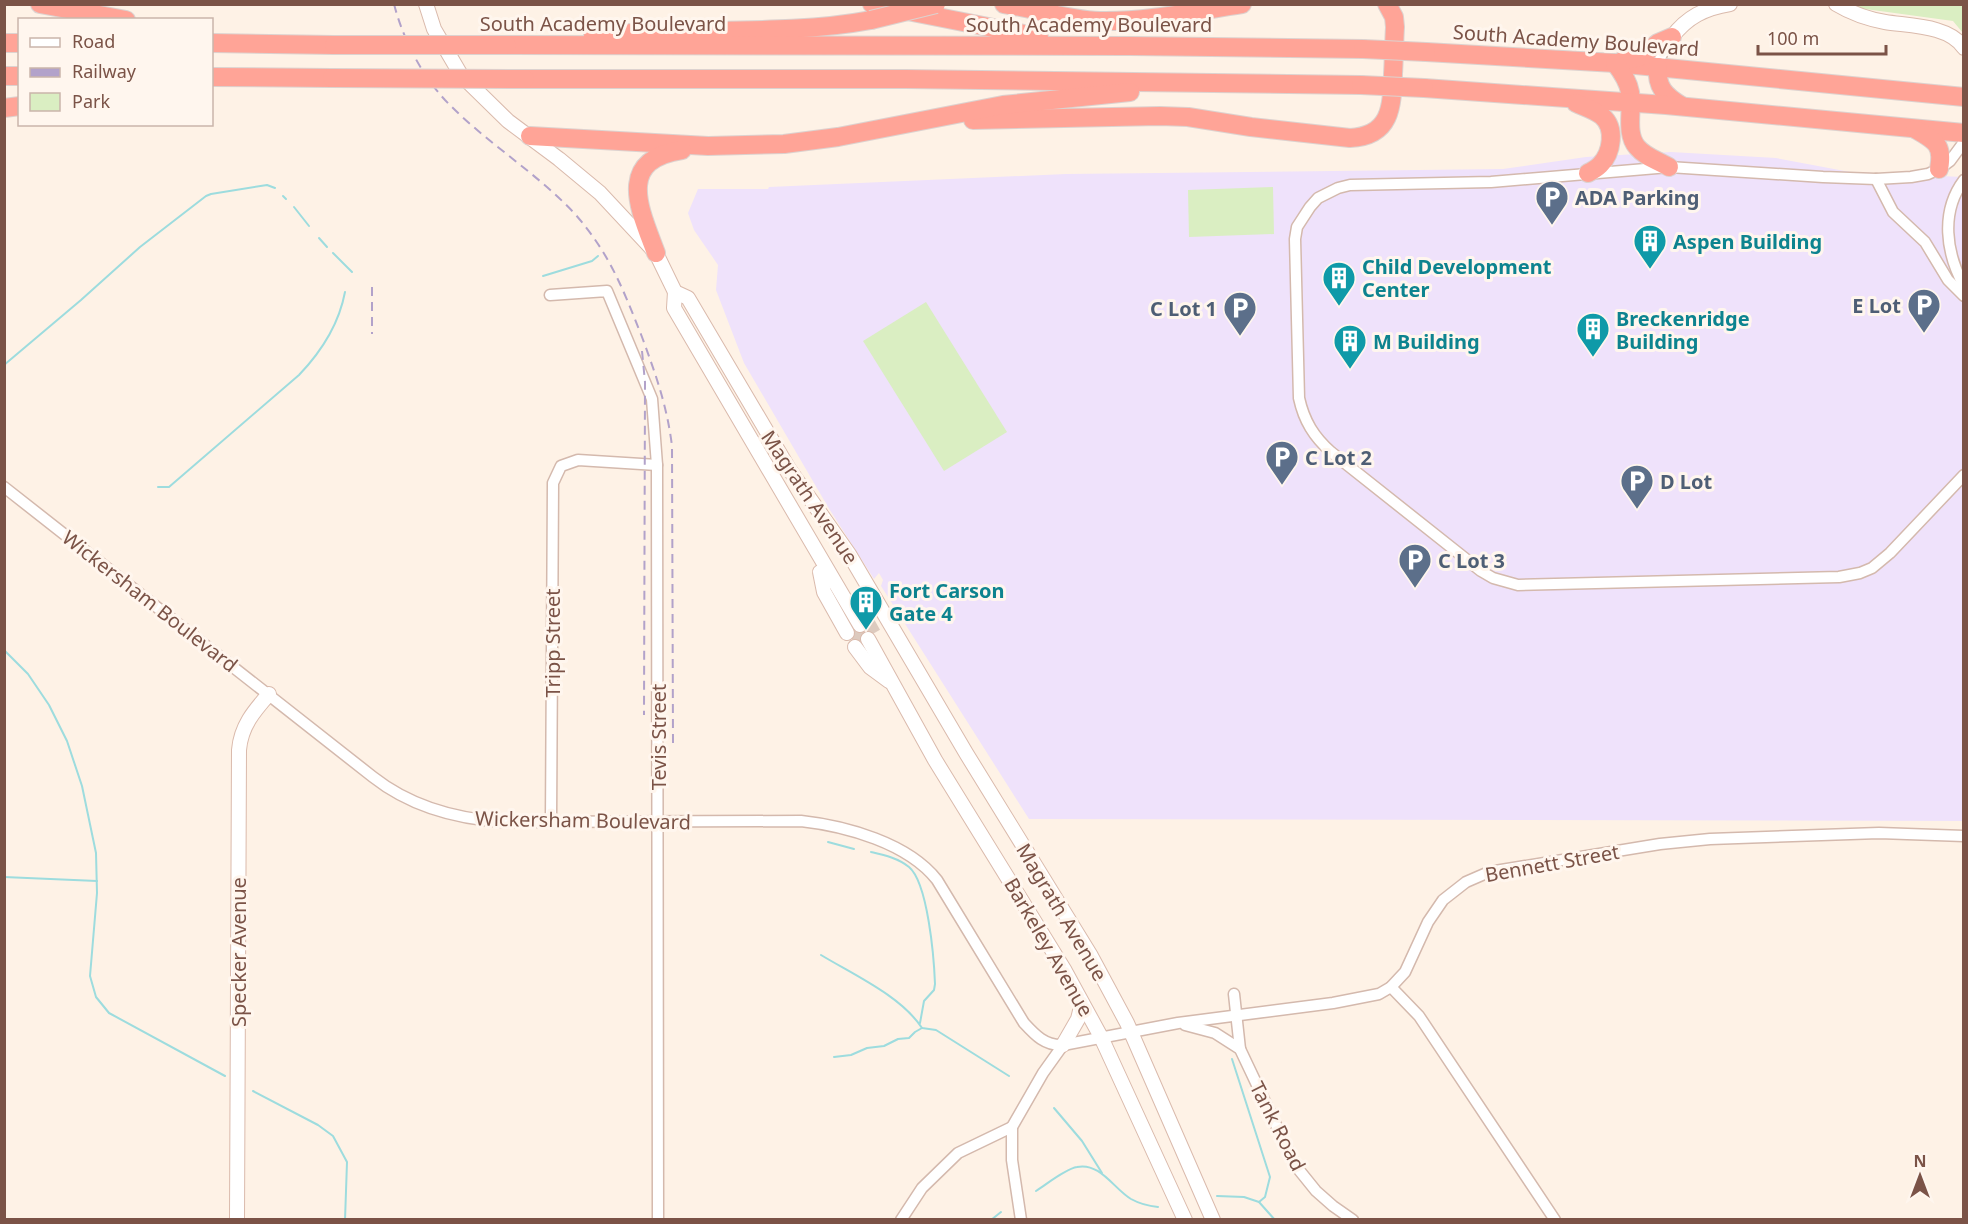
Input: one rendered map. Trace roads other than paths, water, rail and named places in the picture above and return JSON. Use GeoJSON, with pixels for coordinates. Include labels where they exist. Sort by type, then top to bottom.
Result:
{"type":"FeatureCollection","features":[{"type":"Feature","properties":{"kind":"highway"},"geometry":{"type":"LineString","coordinates":[[40,4],[115,18]]}},
{"type":"Feature","properties":{"kind":"highway"},"geometry":{"type":"LineString","coordinates":[[507,45],[628,32],[828,27],[872,12],[936,4]]}},
{"type":"Feature","properties":{"kind":"highway"},"geometry":{"type":"LineString","coordinates":[[1004,4],[1057,16],[1099,21],[1146,19],[1242,4]]}},
{"type":"Feature","properties":{"kind":"highway"},"geometry":{"type":"LineString","coordinates":[[908,124],[990,119],[1160,116],[1188,117],[1360,138],[1379,129],[1385,122],[1392,104],[1395,27],[1394,16],[1387,4]]}},
{"type":"Feature","properties":{"kind":"highway"},"geometry":{"type":"LineString","coordinates":[[872,12],[1019,34],[1130,46]]}},
{"type":"Feature","properties":{"kind":"highway"},"geometry":{"type":"LineString","coordinates":[[213,34],[268,43]]}},
{"type":"Feature","properties":{"kind":"highway"},"geometry":{"type":"LineString","coordinates":[[1669,167],[1636,147],[1632,138],[1631,102],[1627,80],[1615,63],[1640,57],[1658,43],[1672,37]]}},
{"type":"Feature","properties":{"kind":"highway","name":"South Academy Boulevard"},"geometry":{"type":"LineString","coordinates":[[213,43],[1130,46],[1363,50],[1615,63],[1964,97]]}},
{"type":"Feature","properties":{"kind":"highway"},"geometry":{"type":"LineString","coordinates":[[1658,67],[1657,78],[1663,93],[1675,106]]}},
{"type":"Feature","properties":{"kind":"highway"},"geometry":{"type":"LineString","coordinates":[[216,78],[906,79],[1361,85],[1631,102],[1964,133]]}},
{"type":"Feature","properties":{"kind":"highway"},"geometry":{"type":"LineString","coordinates":[[530,136],[708,146],[784,144],[838,137],[1003,105],[1254,83]]}},
{"type":"Feature","properties":{"kind":"highway"},"geometry":{"type":"LineString","coordinates":[[1560,97],[1595,111],[1604,117],[1609,127],[1610,145],[1607,155],[1588,173]]}},
{"type":"Feature","properties":{"kind":"highway"},"geometry":{"type":"LineString","coordinates":[[1632,138],[1644,117],[1654,110],[1675,106]]}},
{"type":"Feature","properties":{"kind":"highway"},"geometry":{"type":"LineString","coordinates":[[1932,130],[1964,120]]}},
{"type":"Feature","properties":{"kind":"highway"},"geometry":{"type":"LineString","coordinates":[[1913,128],[1933,140],[1938,146],[1941,152],[1939,169]]}},
{"type":"Feature","properties":{"kind":"highway"},"geometry":{"type":"LineString","coordinates":[[656,253],[639,208],[637,195],[638,182],[643,168],[664,153],[708,146]]}},
{"type":"Feature","properties":{"kind":"main road","name":"Magrath Avenue"},"geometry":{"type":"LineString","coordinates":[[426,4],[434,29],[461,75],[508,121],[600,193],[656,253],[675,292],[688,298],[789,469],[855,563],[966,753],[1091,956],[1130,1031],[1213,1220]]}},
{"type":"Feature","properties":{"kind":"main road"},"geometry":{"type":"LineString","coordinates":[[1672,37],[1682,24],[1698,13],[1712,7],[1730,4]]}},
{"type":"Feature","properties":{"kind":"main road"},"geometry":{"type":"LineString","coordinates":[[1836,4],[1872,19],[1933,28],[1959,41],[1964,48]]}},
{"type":"Feature","properties":{"kind":"main road"},"geometry":{"type":"LineString","coordinates":[[675,292],[674,308],[816,550],[857,627],[824,592],[816,550]]}},
{"type":"Feature","properties":{"kind":"main road","name":"Barkeley Avenue"},"geometry":{"type":"LineString","coordinates":[[894,684],[870,667],[865,641],[890,662],[894,684],[935,760],[1059,960],[1101,1037],[1185,1220]]}},
{"type":"Feature","properties":{"kind":"main road","name":"Specker Avenue"},"geometry":{"type":"LineString","coordinates":[[237,1220],[239,750],[241,735],[247,721],[269,694]]}},
{"type":"Feature","properties":{"kind":"main road"},"geometry":{"type":"LineString","coordinates":[[1063,1045],[1078,1019],[1082,1003]]}},
{"type":"Feature","properties":{"kind":"street"},"geometry":{"type":"LineString","coordinates":[[1658,67],[1661,56],[1672,37]]}},
{"type":"Feature","properties":{"kind":"street"},"geometry":{"type":"LineString","coordinates":[[1964,142],[1950,160],[1939,169],[1911,177],[1876,179],[1823,177],[1669,167],[1491,182],[1350,185],[1328,193],[1310,207],[1297,227],[1294,253],[1298,392],[1306,422],[1320,442],[1481,571],[1497,579],[1518,585],[1839,577],[1860,573],[1872,568],[1890,553],[1964,475]]}},
{"type":"Feature","properties":{"kind":"street"},"geometry":{"type":"LineString","coordinates":[[1876,179],[1893,212],[1925,242],[1948,280],[1964,296]]}},
{"type":"Feature","properties":{"kind":"street"},"geometry":{"type":"LineString","coordinates":[[1964,180],[1954,196],[1950,210],[1948,242],[1952,260],[1964,286]]}},
{"type":"Feature","properties":{"kind":"street","name":"Tevis Street"},"geometry":{"type":"LineString","coordinates":[[550,295],[607,291],[652,399],[657,465],[658,1220]]}},
{"type":"Feature","properties":{"kind":"street","name":"Tripp Street"},"geometry":{"type":"LineString","coordinates":[[551,822],[553,483],[561,465],[578,460],[657,465]]}},
{"type":"Feature","properties":{"kind":"street","name":"Wickersham Boulevard"},"geometry":{"type":"LineString","coordinates":[[4,488],[379,782],[398,795],[422,806],[488,821],[801,821],[841,827],[906,852],[921,863],[937,880],[1024,1023],[1047,1043],[1056,1046],[1063,1045]]}},
{"type":"Feature","properties":{"kind":"street","name":"Bennett Street"},"geometry":{"type":"LineString","coordinates":[[1391,987],[1405,972],[1428,922],[1443,900],[1466,882],[1489,872],[1660,844],[1710,839],[1879,833],[1964,836]]}},
{"type":"Feature","properties":{"kind":"street"},"geometry":{"type":"LineString","coordinates":[[1021,1220],[1012,1160],[1012,1126],[1043,1073],[1063,1045],[1178,1023],[1364,998],[1391,987],[1419,1016],[1555,1220]]}},
{"type":"Feature","properties":{"kind":"street","name":"Tank Road"},"geometry":{"type":"LineString","coordinates":[[1234,994],[1240,1049],[1295,1165],[1316,1191],[1353,1220]]}},
{"type":"Feature","properties":{"kind":"street"},"geometry":{"type":"LineString","coordinates":[[1178,1023],[1215,1033],[1240,1049]]}},
{"type":"Feature","properties":{"kind":"street"},"geometry":{"type":"LineString","coordinates":[[901,1220],[922,1188],[958,1153],[1012,1126]]}},
{"type":"Feature","properties":{"kind":"waterway"},"geometry":{"type":"LineString","coordinates":[[4,365],[140,247],[206,196],[267,185],[275,188]]}},
{"type":"Feature","properties":{"kind":"waterway"},"geometry":{"type":"LineString","coordinates":[[283,196],[286,199]]}},
{"type":"Feature","properties":{"kind":"waterway"},"geometry":{"type":"LineString","coordinates":[[294,207],[309,226]]}},
{"type":"Feature","properties":{"kind":"waterway"},"geometry":{"type":"LineString","coordinates":[[319,238],[327,247]]}},
{"type":"Feature","properties":{"kind":"waterway"},"geometry":{"type":"LineString","coordinates":[[333,253],[352,272]]}},
{"type":"Feature","properties":{"kind":"waterway"},"geometry":{"type":"LineString","coordinates":[[543,276],[592,261],[598,256]]}},
{"type":"Feature","properties":{"kind":"waterway"},"geometry":{"type":"LineString","coordinates":[[158,487],[169,487],[299,375],[328,337],[345,292]]}},
{"type":"Feature","properties":{"kind":"waterway"},"geometry":{"type":"LineString","coordinates":[[4,650],[28,674],[49,705],[67,741],[82,786],[96,853],[97,893],[90,976],[96,997],[109,1013],[225,1076]]}},
{"type":"Feature","properties":{"kind":"waterway"},"geometry":{"type":"LineString","coordinates":[[828,842],[854,849]]}},
{"type":"Feature","properties":{"kind":"waterway"},"geometry":{"type":"LineString","coordinates":[[871,852],[891,857],[905,864],[916,876],[921,888],[929,922],[935,984],[934,990],[924,1001],[920,1023]]}},
{"type":"Feature","properties":{"kind":"waterway"},"geometry":{"type":"LineString","coordinates":[[4,877],[97,881]]}},
{"type":"Feature","properties":{"kind":"waterway"},"geometry":{"type":"LineString","coordinates":[[821,955],[890,996],[913,1016],[922,1028],[936,1030],[1009,1076]]}},
{"type":"Feature","properties":{"kind":"waterway"},"geometry":{"type":"LineString","coordinates":[[834,1057],[851,1055],[867,1048],[884,1046],[898,1039],[909,1038],[922,1028]]}},
{"type":"Feature","properties":{"kind":"waterway"},"geometry":{"type":"LineString","coordinates":[[1232,1059],[1270,1177],[1265,1197],[1259,1202]]}},
{"type":"Feature","properties":{"kind":"waterway"},"geometry":{"type":"LineString","coordinates":[[253,1091],[318,1125],[333,1136],[347,1162],[345,1220]]}},
{"type":"Feature","properties":{"kind":"waterway"},"geometry":{"type":"LineString","coordinates":[[1054,1108],[1082,1141],[1102,1173]]}},
{"type":"Feature","properties":{"kind":"waterway"},"geometry":{"type":"LineString","coordinates":[[1036,1191],[1067,1171],[1077,1167],[1093,1168],[1131,1199],[1144,1205],[1158,1207]]}},
{"type":"Feature","properties":{"kind":"waterway"},"geometry":{"type":"LineString","coordinates":[[1217,1196],[1244,1197],[1259,1202],[1275,1220]]}},
{"type":"Feature","properties":{"kind":"waterway"},"geometry":{"type":"LineString","coordinates":[[991,1220],[1001,1212]]}},
{"type":"Feature","properties":{"kind":"tunnel"},"geometry":{"type":"LineString","coordinates":[[867,621],[875,635]]}},
{"type":"Feature","properties":{"kind":"tunnel"},"geometry":{"type":"LineString","coordinates":[[854,629],[862,643]]}},
{"type":"Feature","properties":{"kind":"railway"},"geometry":{"type":"LineString","coordinates":[[394,4],[402,30],[414,55],[436,90],[477,130],[560,199],[598,243],[614,272],[642,337],[660,391],[672,446],[673,744]]}},
{"type":"Feature","properties":{"kind":"railway"},"geometry":{"type":"LineString","coordinates":[[372,287],[372,334]]}},
{"type":"Feature","properties":{"kind":"railway"},"geometry":{"type":"LineString","coordinates":[[642,351],[645,382],[644,715]]}},
{"type":"Feature","properties":{"kind":"place","name":"ADA Parking"},"geometry":{"type":"Point","coordinates":[1552,226]}},
{"type":"Feature","properties":{"kind":"place","name":"Aspen Building"},"geometry":{"type":"Point","coordinates":[1650,270]}},
{"type":"Feature","properties":{"kind":"place","name":"Child Development Center"},"geometry":{"type":"Point","coordinates":[1339,307]}},
{"type":"Feature","properties":{"kind":"place","name":"E Lot"},"geometry":{"type":"Point","coordinates":[1924,334]}},
{"type":"Feature","properties":{"kind":"place","name":"C Lot 1"},"geometry":{"type":"Point","coordinates":[1240,337]}},
{"type":"Feature","properties":{"kind":"place","name":"Breckenridge Building"},"geometry":{"type":"Point","coordinates":[1593,358]}},
{"type":"Feature","properties":{"kind":"place","name":"M Building"},"geometry":{"type":"Point","coordinates":[1350,370]}},
{"type":"Feature","properties":{"kind":"place","name":"C Lot 2"},"geometry":{"type":"Point","coordinates":[1282,486]}},
{"type":"Feature","properties":{"kind":"place","name":"D Lot"},"geometry":{"type":"Point","coordinates":[1637,510]}},
{"type":"Feature","properties":{"kind":"place","name":"C Lot 3"},"geometry":{"type":"Point","coordinates":[1415,589]}},
{"type":"Feature","properties":{"kind":"place","name":"Fort Carson Gate 4"},"geometry":{"type":"Point","coordinates":[866,631]}}]}
